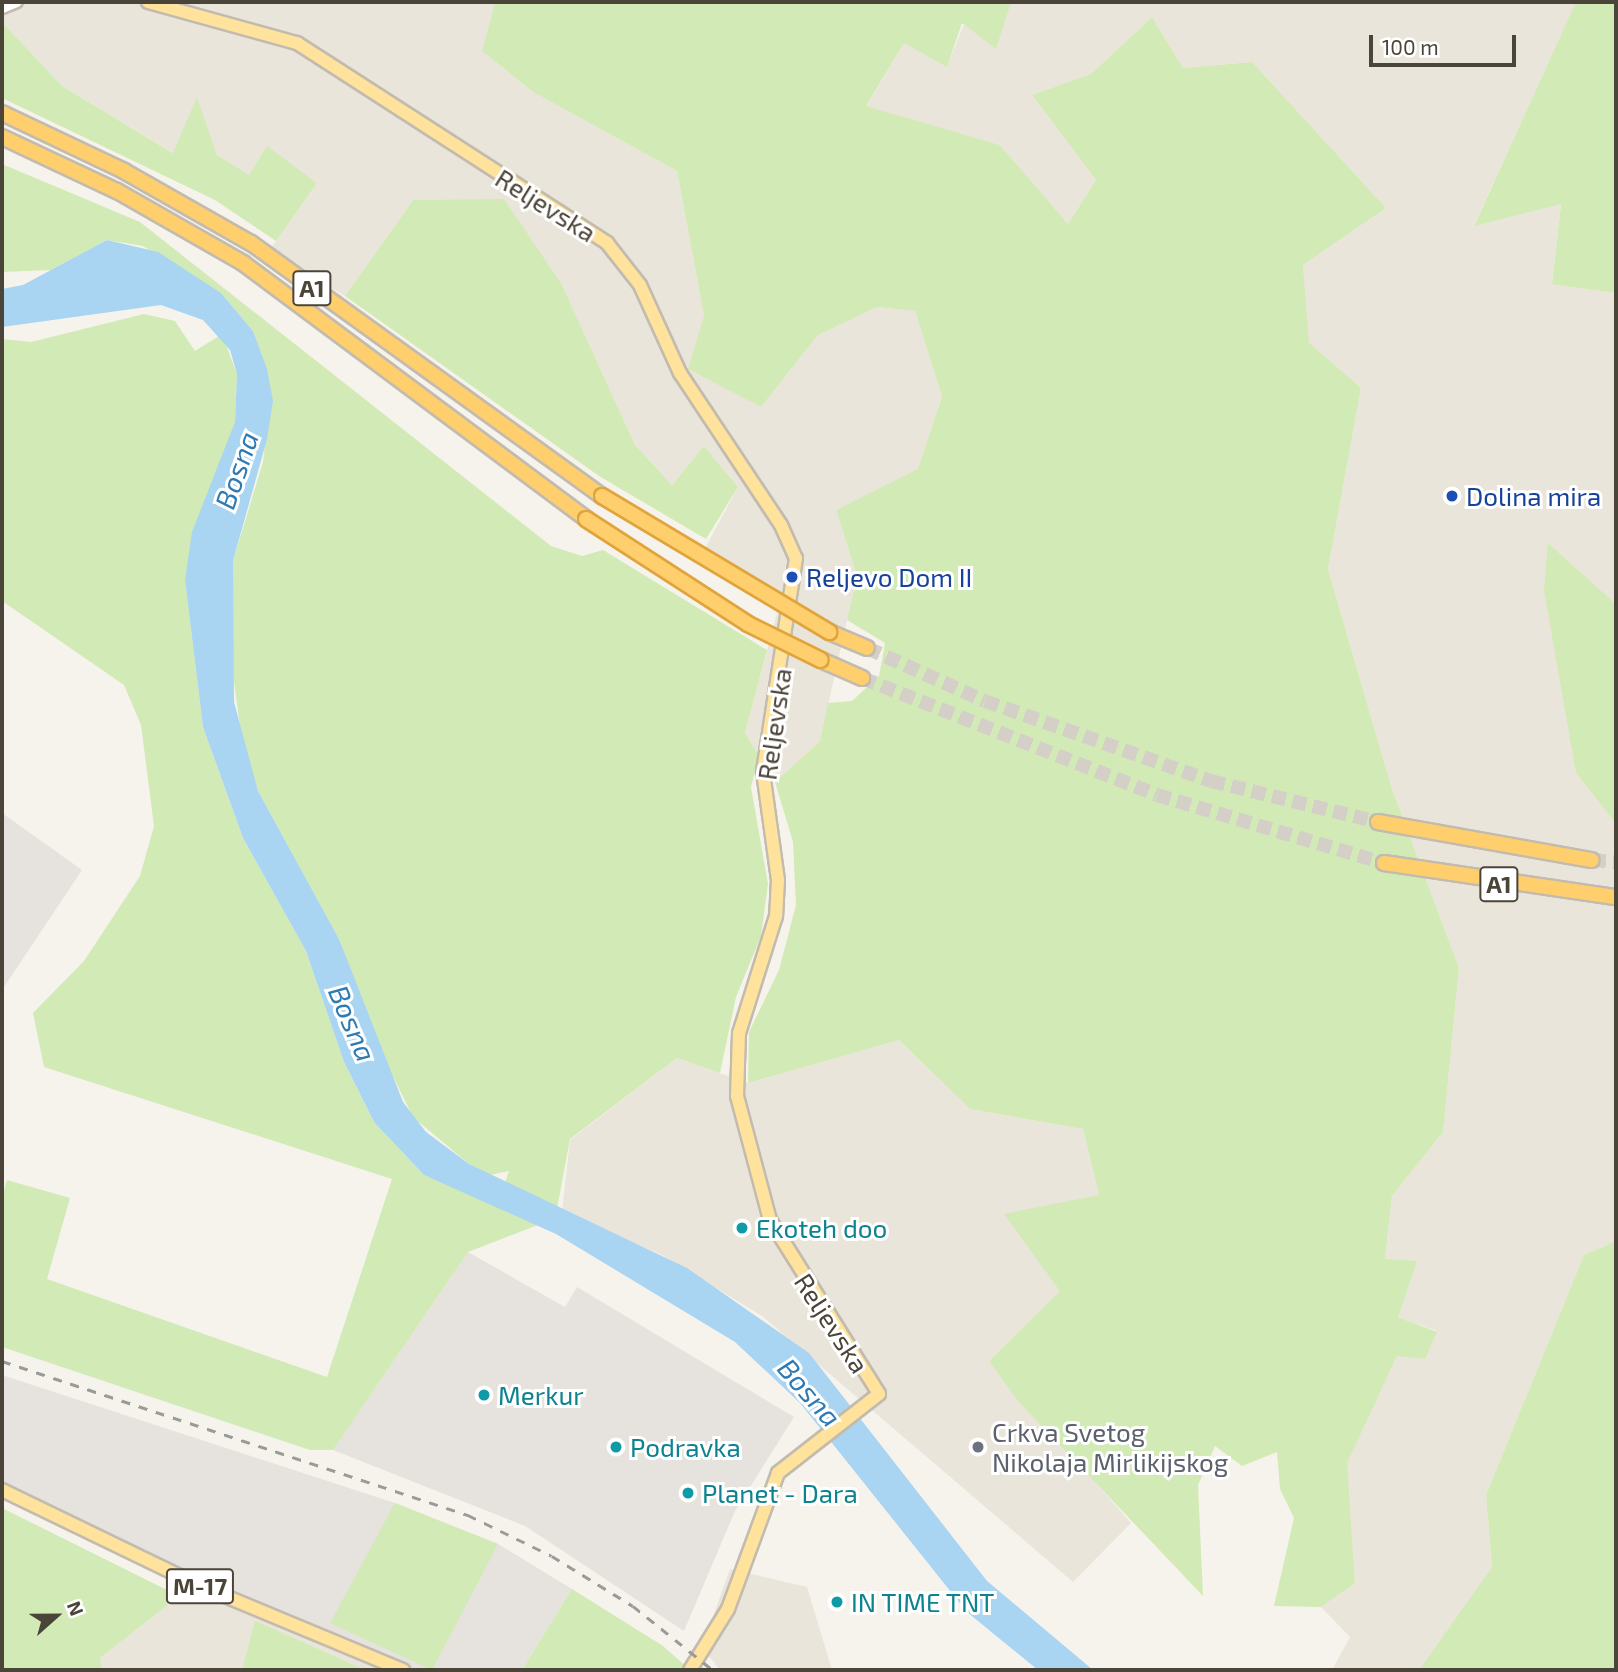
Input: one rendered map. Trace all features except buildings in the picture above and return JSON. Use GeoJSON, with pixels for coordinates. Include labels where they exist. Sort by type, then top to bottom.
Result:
{"type":"FeatureCollection","features":[{"type":"Feature","properties":{"kind":"highway","name":"A1"},"geometry":{"type":"LineString","coordinates":[[2,113],[124,171],[251,243],[602,496],[829,632],[867,649]]}},
{"type":"Feature","properties":{"kind":"highway","name":"A1"},"geometry":{"type":"LineString","coordinates":[[2,137],[117,191],[243,263],[586,519],[748,624],[862,678]]}},
{"type":"Feature","properties":{"kind":"highway","name":"A1"},"geometry":{"type":"LineString","coordinates":[[1378,822],[1592,860]]}},
{"type":"Feature","properties":{"kind":"highway","name":"A1"},"geometry":{"type":"LineString","coordinates":[[1384,863],[1432,875],[1615,897]]}},
{"type":"Feature","properties":{"kind":"main road","name":"Reljevska"},"geometry":{"type":"LineString","coordinates":[[148,2],[297,43],[607,243],[640,285],[680,373],[781,524],[798,572],[763,772],[777,907],[739,1033],[737,1096],[770,1220],[879,1394],[778,1473],[728,1609],[690,1670]]}},
{"type":"Feature","properties":{"kind":"main road","name":"M-17"},"geometry":{"type":"LineString","coordinates":[[2,1490],[201,1586],[403,1670]]}},
{"type":"Feature","properties":{"kind":"street"},"geometry":{"type":"LineString","coordinates":[[2,8],[17,2]]}},
{"type":"Feature","properties":{"kind":"shaded area"},"geometry":{"type":"Polygon","coordinates":[[[2,2],[495,2],[482,51],[533,92],[677,171],[704,316],[761,407],[818,335],[877,307],[915,311],[942,395],[918,470],[836,510],[857,576],[820,741],[775,782],[745,733],[781,598],[703,552],[738,487],[704,446],[672,485],[635,445],[562,285],[413,200],[345,296],[269,251],[317,183],[267,147],[249,176],[217,155],[197,98],[174,153],[62,86],[2,22],[2,2]]]}},
{"type":"Feature","properties":{"kind":"shaded area"},"geometry":{"type":"Polygon","coordinates":[[[973,2],[1576,3],[1474,225],[1561,203],[1552,283],[1616,293],[1616,604],[1549,544],[1576,773],[1616,824],[1616,1241],[1584,1255],[1486,1495],[1492,1567],[1419,1670],[1332,1670],[1350,1637],[1321,1607],[1355,1583],[1346,1463],[1397,1356],[1437,1331],[1398,1317],[1385,1260],[1392,1196],[1443,1132],[1459,968],[1391,786],[1328,569],[1361,388],[1308,343],[1303,265],[1386,208],[1252,62],[1183,68],[1152,17],[1091,74],[1032,95],[1096,180],[1068,224],[1000,145],[866,107],[904,43],[947,66],[973,2]]]}},
{"type":"Feature","properties":{"kind":"shaded area"},"geometry":{"type":"Polygon","coordinates":[[[2,813],[82,870],[2,990],[2,813]]]}},
{"type":"Feature","properties":{"kind":"shaded area"},"geometry":{"type":"Polygon","coordinates":[[[899,1040],[970,1109],[1083,1129],[1099,1195],[1060,1291],[989,1361],[1131,1523],[1073,1582],[762,1316],[662,1255],[562,1211],[570,1140],[677,1058],[748,1083],[899,1040]]]}},
{"type":"Feature","properties":{"kind":"shaded area"},"geometry":{"type":"Polygon","coordinates":[[[468,1252],[565,1307],[577,1287],[794,1417],[735,1511],[684,1631],[525,1526],[333,1450],[468,1252]]]}},
{"type":"Feature","properties":{"kind":"shaded area"},"geometry":{"type":"Polygon","coordinates":[[[2,1375],[395,1503],[498,1544],[572,1589],[522,1670],[402,1670],[2,1491],[2,1375]]]}},
{"type":"Feature","properties":{"kind":"shaded area"},"geometry":{"type":"Polygon","coordinates":[[[730,1569],[807,1587],[832,1670],[720,1670],[702,1647],[730,1569]]]}},
{"type":"Feature","properties":{"kind":"shaded area"},"geometry":{"type":"Polygon","coordinates":[[[201,1586],[402,1670],[366,1670],[256,1621],[242,1670],[102,1670],[100,1658],[179,1596],[201,1586]]]}},
{"type":"Feature","properties":{"kind":"green space"},"geometry":{"type":"Polygon","coordinates":[[[495,2],[1011,2],[996,49],[962,23],[947,67],[904,43],[866,106],[1000,145],[1068,224],[1096,180],[1032,95],[1091,74],[1152,17],[1183,68],[1252,62],[1386,208],[1303,265],[1309,343],[1361,388],[1328,569],[1391,786],[1459,968],[1443,1132],[1392,1196],[1385,1259],[1417,1261],[1398,1317],[1437,1332],[1425,1359],[1397,1356],[1347,1463],[1355,1583],[1321,1607],[1274,1606],[1294,1518],[1280,1489],[1277,1452],[1242,1466],[1215,1446],[1198,1485],[1203,1596],[1018,1401],[989,1361],[1060,1291],[1004,1214],[1099,1195],[1083,1129],[970,1109],[899,1040],[748,1083],[749,1032],[779,970],[796,905],[793,842],[775,782],[820,741],[828,703],[852,701],[879,676],[885,643],[847,620],[857,576],[836,510],[918,469],[942,396],[915,311],[877,307],[818,335],[761,407],[688,369],[704,316],[677,171],[533,92],[482,51],[495,2]]]}},
{"type":"Feature","properties":{"kind":"green space"},"geometry":{"type":"Polygon","coordinates":[[[1576,2],[1616,2],[1616,293],[1552,284],[1561,204],[1474,226],[1576,2]]]}},
{"type":"Feature","properties":{"kind":"green space"},"geometry":{"type":"Polygon","coordinates":[[[2,22],[62,86],[173,153],[197,97],[217,155],[249,175],[267,146],[317,183],[276,241],[215,200],[2,98],[2,22]]]}},
{"type":"Feature","properties":{"kind":"green space"},"geometry":{"type":"Polygon","coordinates":[[[2,164],[140,222],[551,546],[582,556],[603,550],[767,650],[745,733],[759,756],[751,787],[768,884],[761,936],[736,997],[720,1073],[677,1058],[570,1139],[557,1209],[505,1183],[509,1171],[490,1175],[469,1164],[413,1117],[379,1048],[339,939],[258,791],[242,741],[233,674],[233,561],[263,462],[271,390],[253,331],[221,293],[143,246],[107,240],[51,270],[2,272],[2,164]]]}},
{"type":"Feature","properties":{"kind":"green space"},"geometry":{"type":"Polygon","coordinates":[[[504,199],[562,285],[635,445],[672,485],[704,446],[738,487],[706,539],[599,476],[345,296],[413,200],[504,199]]]}},
{"type":"Feature","properties":{"kind":"green space"},"geometry":{"type":"Polygon","coordinates":[[[144,314],[175,321],[195,351],[222,334],[237,374],[235,422],[185,580],[203,727],[243,838],[306,951],[344,1062],[374,1122],[424,1175],[538,1225],[468,1252],[333,1450],[310,1450],[2,1347],[2,1197],[7,1180],[70,1198],[47,1279],[327,1377],[392,1179],[44,1067],[33,1013],[84,961],[140,876],[154,826],[141,725],[124,685],[2,601],[2,339],[31,342],[144,314]]]}},
{"type":"Feature","properties":{"kind":"green space"},"geometry":{"type":"Polygon","coordinates":[[[1548,543],[1616,604],[1616,824],[1576,773],[1544,590],[1548,543]]]}},
{"type":"Feature","properties":{"kind":"green space"},"geometry":{"type":"Polygon","coordinates":[[[1616,1241],[1616,1670],[1419,1670],[1492,1567],[1486,1495],[1584,1255],[1616,1241]]]}},
{"type":"Feature","properties":{"kind":"green space"},"geometry":{"type":"Polygon","coordinates":[[[395,1503],[498,1544],[432,1670],[330,1623],[395,1503]]]}},
{"type":"Feature","properties":{"kind":"green space"},"geometry":{"type":"Polygon","coordinates":[[[2,1508],[179,1596],[100,1658],[102,1670],[2,1670],[2,1508]]]}},
{"type":"Feature","properties":{"kind":"green space"},"geometry":{"type":"Polygon","coordinates":[[[572,1589],[663,1646],[690,1670],[522,1670],[572,1589]]]}},
{"type":"Feature","properties":{"kind":"green space"},"geometry":{"type":"Polygon","coordinates":[[[256,1621],[366,1670],[242,1670],[256,1621]]]}},
{"type":"Feature","properties":{"kind":"water","name":"Bosna"},"geometry":{"type":"Polygon","coordinates":[[[107,240],[158,252],[221,293],[253,331],[267,369],[273,401],[267,439],[233,561],[234,702],[258,791],[339,939],[403,1102],[426,1132],[469,1164],[687,1268],[809,1353],[987,1581],[1093,1670],[1038,1670],[967,1612],[800,1403],[735,1342],[556,1234],[424,1175],[374,1122],[344,1062],[306,951],[243,838],[203,727],[185,580],[192,532],[235,422],[237,374],[230,350],[203,320],[161,305],[2,327],[2,289],[23,285],[107,240]]]}},
{"type":"Feature","properties":{"kind":"tunnel"},"geometry":{"type":"LineString","coordinates":[[867,648],[985,701],[1211,781],[1378,822]]}},
{"type":"Feature","properties":{"kind":"tunnel"},"geometry":{"type":"LineString","coordinates":[[862,678],[1157,795],[1384,863]]}},
{"type":"Feature","properties":{"kind":"tunnel"},"geometry":{"type":"LineString","coordinates":[[1592,860],[1616,862]]}},
{"type":"Feature","properties":{"kind":"railway"},"geometry":{"type":"LineString","coordinates":[[2,1361],[468,1515],[552,1556],[633,1606],[713,1670]]}},
{"type":"Feature","properties":{"kind":"place","name":"Dolina mira"},"geometry":{"type":"Point","coordinates":[1452,496]}},
{"type":"Feature","properties":{"kind":"place","name":"Reljevo Dom II"},"geometry":{"type":"Point","coordinates":[792,577]}},
{"type":"Feature","properties":{"kind":"place","name":"Ekoteh doo"},"geometry":{"type":"Point","coordinates":[742,1228]}},
{"type":"Feature","properties":{"kind":"place","name":"Merkur"},"geometry":{"type":"Point","coordinates":[484,1395]}},
{"type":"Feature","properties":{"kind":"place","name":"Podravka"},"geometry":{"type":"Point","coordinates":[616,1447]}},
{"type":"Feature","properties":{"kind":"place","name":"Crkva Svetog Nikolaja Mirlikijskog"},"geometry":{"type":"Point","coordinates":[978,1447]}},
{"type":"Feature","properties":{"kind":"place","name":"Planet - Dara"},"geometry":{"type":"Point","coordinates":[688,1493]}},
{"type":"Feature","properties":{"kind":"place","name":"IN TIME TNT"},"geometry":{"type":"Point","coordinates":[837,1602]}}]}
